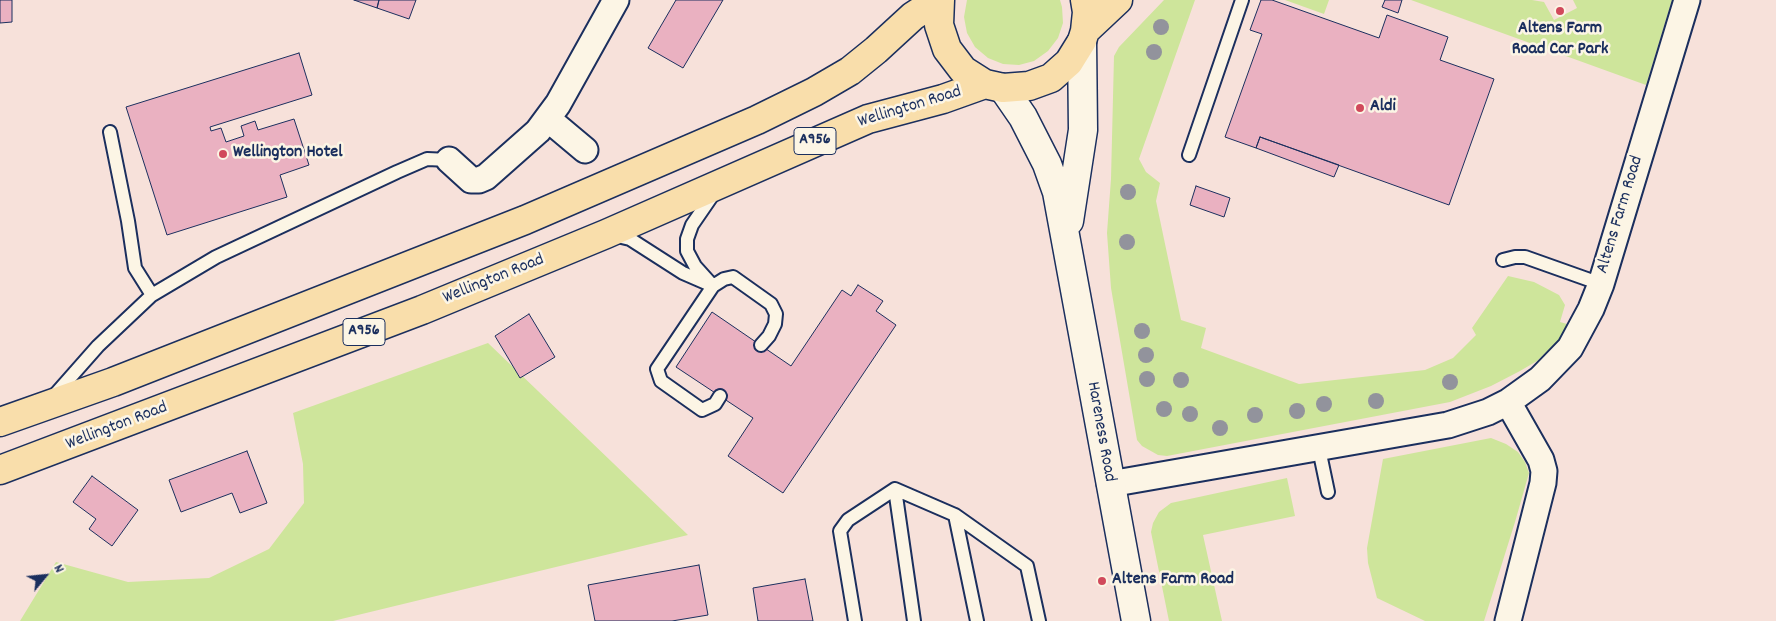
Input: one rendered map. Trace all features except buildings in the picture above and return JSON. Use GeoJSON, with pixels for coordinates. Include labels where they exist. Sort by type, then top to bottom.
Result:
{"type":"FeatureCollection","features":[{"type":"Feature","properties":{"kind":"main road","name":"A956"},"geometry":{"type":"LineString","coordinates":[[939,0],[939,25],[947,50],[963,70],[994,86],[1029,86],[1051,78],[1069,62],[1083,36],[1118,0]]}},
{"type":"Feature","properties":{"kind":"main road","name":"A956"},"geometry":{"type":"LineString","coordinates":[[0,422],[112,382],[525,220],[757,120],[814,92],[850,71],[913,16],[939,0]]}},
{"type":"Feature","properties":{"kind":"main road","name":"A956"},"geometry":{"type":"LineString","coordinates":[[1083,36],[1087,12],[1085,0]]}},
{"type":"Feature","properties":{"kind":"main road","name":"Hareness Road"},"geometry":{"type":"LineString","coordinates":[[1066,242],[1083,130],[1083,36]]}},
{"type":"Feature","properties":{"kind":"main road","name":"Wellington Road"},"geometry":{"type":"LineString","coordinates":[[0,470],[205,394],[422,310],[606,234],[868,119],[994,86]]}},
{"type":"Feature","properties":{"kind":"main road","name":"Hareness Road"},"geometry":{"type":"LineString","coordinates":[[994,86],[1023,117],[1047,164],[1057,192],[1136,621]]}},
{"type":"Feature","properties":{"kind":"street"},"geometry":{"type":"LineString","coordinates":[[449,160],[471,180],[479,180],[486,178],[525,143],[548,119],[616,0]]}},
{"type":"Feature","properties":{"kind":"street","name":"Altens Farm Road"},"geometry":{"type":"LineString","coordinates":[[1110,484],[1320,449],[1448,425],[1488,412],[1508,402],[1540,379],[1570,348],[1591,309],[1601,284],[1687,0]]}},
{"type":"Feature","properties":{"kind":"street"},"geometry":{"type":"LineString","coordinates":[[548,119],[585,150]]}},
{"type":"Feature","properties":{"kind":"street"},"geometry":{"type":"LineString","coordinates":[[1508,402],[1541,460],[1544,471],[1508,621]]}},
{"type":"Feature","properties":{"kind":"lane"},"geometry":{"type":"LineString","coordinates":[[1189,155],[1242,0]]}},
{"type":"Feature","properties":{"kind":"lane"},"geometry":{"type":"LineString","coordinates":[[110,132],[128,221],[135,268],[152,295]]}},
{"type":"Feature","properties":{"kind":"lane"},"geometry":{"type":"LineString","coordinates":[[45,406],[98,346],[152,295],[216,257],[397,172],[427,159],[449,160]]}},
{"type":"Feature","properties":{"kind":"lane"},"geometry":{"type":"LineString","coordinates":[[713,286],[695,266],[687,251],[687,239],[692,226],[710,197],[724,182]]}},
{"type":"Feature","properties":{"kind":"lane"},"geometry":{"type":"LineString","coordinates":[[606,234],[630,239],[682,273],[713,286]]}},
{"type":"Feature","properties":{"kind":"lane"},"geometry":{"type":"LineString","coordinates":[[1503,260],[1525,257],[1601,284]]}},
{"type":"Feature","properties":{"kind":"lane"},"geometry":{"type":"LineString","coordinates":[[720,396],[715,404],[702,410],[661,381],[657,369],[713,286],[724,279],[733,277],[771,304],[776,314],[775,324],[769,336],[761,345]]}},
{"type":"Feature","properties":{"kind":"lane"},"geometry":{"type":"LineString","coordinates":[[1320,449],[1328,492]]}},
{"type":"Feature","properties":{"kind":"lane"},"geometry":{"type":"LineString","coordinates":[[895,489],[955,515],[1027,566],[1039,621]]}},
{"type":"Feature","properties":{"kind":"lane"},"geometry":{"type":"LineString","coordinates":[[855,621],[840,531],[848,520],[895,489]]}},
{"type":"Feature","properties":{"kind":"lane"},"geometry":{"type":"LineString","coordinates":[[895,489],[914,621]]}},
{"type":"Feature","properties":{"kind":"lane"},"geometry":{"type":"LineString","coordinates":[[955,515],[977,621]]}},
{"type":"Feature","properties":{"kind":"green space"},"geometry":{"type":"Polygon","coordinates":[[[967,0],[1060,0],[1063,23],[1058,38],[1048,51],[1034,61],[1019,65],[1003,64],[988,58],[975,47],[967,33],[964,17],[967,0]]]}},
{"type":"Feature","properties":{"kind":"green space"},"geometry":{"type":"Polygon","coordinates":[[[1164,0],[1195,0],[1139,159],[1146,172],[1160,183],[1156,201],[1181,320],[1206,328],[1201,348],[1299,384],[1425,370],[1453,358],[1476,335],[1472,328],[1508,276],[1534,282],[1559,295],[1565,305],[1560,322],[1567,324],[1563,336],[1537,361],[1520,371],[1491,386],[1450,402],[1167,456],[1158,455],[1142,446],[1137,440],[1111,288],[1107,233],[1111,179],[1114,56],[1119,47],[1164,0]]]}},
{"type":"Feature","properties":{"kind":"green space"},"geometry":{"type":"Polygon","coordinates":[[[1285,0],[1329,0],[1324,14],[1285,0]]]}},
{"type":"Feature","properties":{"kind":"green space"},"geometry":{"type":"Polygon","coordinates":[[[1411,0],[1532,0],[1544,2],[1554,20],[1577,8],[1573,0],[1672,0],[1646,85],[1411,0]]]}},
{"type":"Feature","properties":{"kind":"green space"},"geometry":{"type":"Polygon","coordinates":[[[488,343],[688,535],[333,621],[20,621],[56,562],[128,582],[209,578],[269,549],[304,503],[303,464],[293,413],[488,343]]]}},
{"type":"Feature","properties":{"kind":"green space"},"geometry":{"type":"Polygon","coordinates":[[[1491,438],[1506,444],[1518,452],[1525,462],[1529,473],[1484,621],[1425,621],[1377,598],[1368,563],[1367,548],[1383,459],[1491,438]]]}},
{"type":"Feature","properties":{"kind":"green space"},"geometry":{"type":"Polygon","coordinates":[[[1287,478],[1295,516],[1203,535],[1222,621],[1169,621],[1151,532],[1159,512],[1171,503],[1287,478]]]}},
{"type":"Feature","properties":{"kind":"place","name":"Altens Farm Road Car Park"},"geometry":{"type":"Point","coordinates":[1560,11]}},
{"type":"Feature","properties":{"kind":"place","name":"Aldi"},"geometry":{"type":"Point","coordinates":[1360,108]}},
{"type":"Feature","properties":{"kind":"place","name":"Wellington Hotel"},"geometry":{"type":"Point","coordinates":[223,154]}},
{"type":"Feature","properties":{"kind":"place","name":"Altens Farm Road"},"geometry":{"type":"Point","coordinates":[1102,581]}}]}
